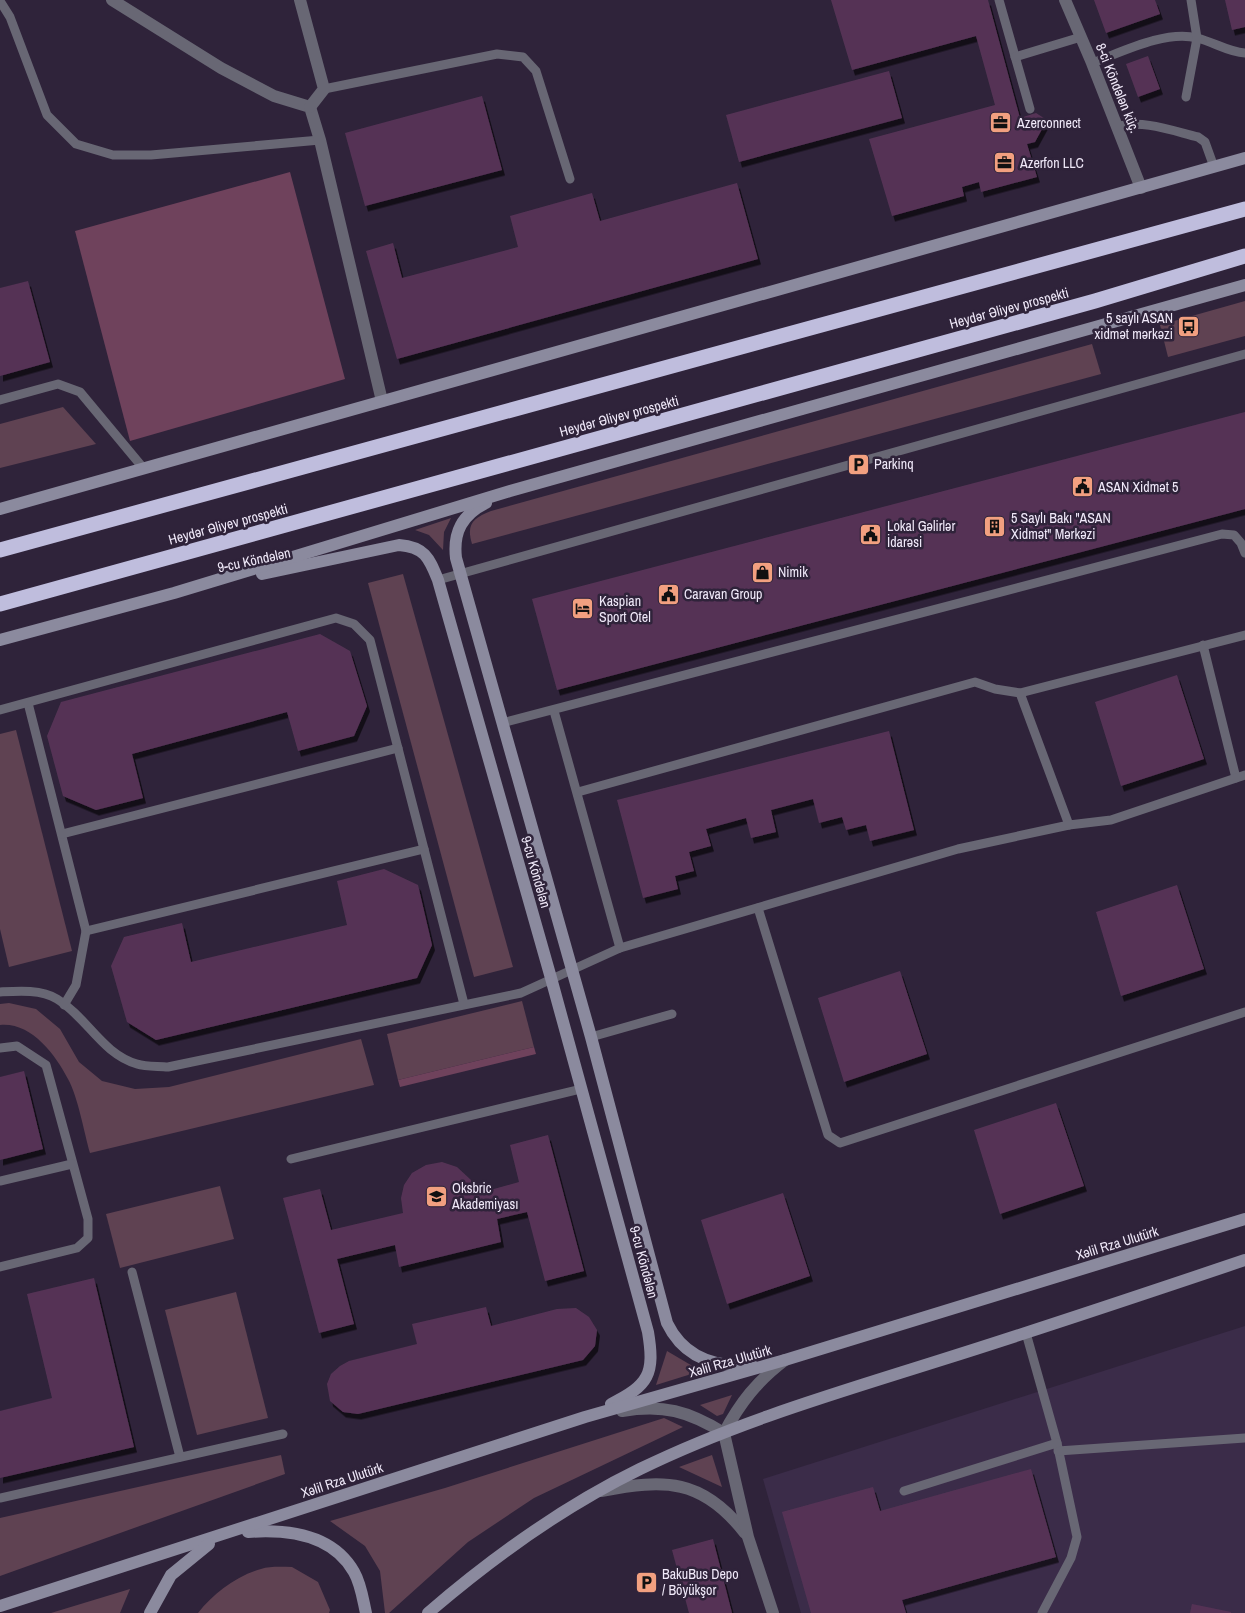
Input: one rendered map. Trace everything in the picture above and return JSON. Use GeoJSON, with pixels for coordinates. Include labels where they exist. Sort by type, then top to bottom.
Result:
{"type":"FeatureCollection","features":[{"type":"Feature","properties":{"kind":"highway"},"geometry":{"type":"LineString","coordinates":[[0,550],[1245,209]]}},
{"type":"Feature","properties":{"kind":"highway","name":"Heydər Əliyev prospekti"},"geometry":{"type":"LineString","coordinates":[[0,604],[1095,301],[1245,256]]}},
{"type":"Feature","properties":{"kind":"main road"},"geometry":{"type":"LineString","coordinates":[[0,510],[1245,158]]}},
{"type":"Feature","properties":{"kind":"main road"},"geometry":{"type":"LineString","coordinates":[[0,640],[174,593],[510,491],[1245,285]]}},
{"type":"Feature","properties":{"kind":"main road","name":"9-cu Köndələn"},"geometry":{"type":"LineString","coordinates":[[510,491],[474,509],[459,526],[455,547],[460,574],[591,1037],[667,1323],[680,1344],[689,1352],[715,1362],[731,1366],[784,1360]]}},
{"type":"Feature","properties":{"kind":"main road","name":"9-cu Köndələn"},"geometry":{"type":"LineString","coordinates":[[174,593],[399,545],[411,546],[423,552],[430,562],[438,580],[551,978],[648,1332],[651,1354],[648,1374],[638,1389],[584,1418]]}},
{"type":"Feature","properties":{"kind":"main road","name":"Xəlil Rza Ulutürk"},"geometry":{"type":"LineString","coordinates":[[224,1535],[584,1418],[784,1360],[1245,1219]]}},
{"type":"Feature","properties":{"kind":"main road"},"geometry":{"type":"LineString","coordinates":[[428,1613],[495,1560],[596,1492],[639,1469],[724,1433],[815,1400],[1026,1333],[1245,1260]]}},
{"type":"Feature","properties":{"kind":"main road"},"geometry":{"type":"LineString","coordinates":[[0,1606],[224,1535],[269,1530],[301,1534],[320,1541],[340,1554],[354,1573],[366,1613]]}},
{"type":"Feature","properties":{"kind":"main road"},"geometry":{"type":"LineString","coordinates":[[150,1613],[171,1575],[202,1548],[224,1535]]}},
{"type":"Feature","properties":{"kind":"street"},"geometry":{"type":"LineString","coordinates":[[112,0],[221,68],[274,96],[310,107]]}},
{"type":"Feature","properties":{"kind":"street"},"geometry":{"type":"LineString","coordinates":[[300,0],[324,89],[310,107]]}},
{"type":"Feature","properties":{"kind":"street","name":"8-ci Köndələn küç."},"geometry":{"type":"LineString","coordinates":[[1065,0],[1141,188]]}},
{"type":"Feature","properties":{"kind":"street"},"geometry":{"type":"LineString","coordinates":[[310,107],[320,140],[382,401]]}},
{"type":"Feature","properties":{"kind":"street"},"geometry":{"type":"LineString","coordinates":[[773,1613],[748,1537],[724,1433],[736,1411],[755,1384],[784,1360]]}},
{"type":"Feature","properties":{"kind":"street"},"geometry":{"type":"LineString","coordinates":[[584,1418],[636,1409],[669,1409],[702,1420],[724,1433]]}},
{"type":"Feature","properties":{"kind":"street"},"geometry":{"type":"LineString","coordinates":[[596,1492],[651,1483],[672,1485],[719,1500],[729,1499],[734,1490],[734,1477]]}},
{"type":"Feature","properties":{"kind":"street"},"geometry":{"type":"LineString","coordinates":[[710,1497],[728,1512],[748,1537]]}},
{"type":"Feature","properties":{"kind":"lane"},"geometry":{"type":"LineString","coordinates":[[998,0],[1030,109]]}},
{"type":"Feature","properties":{"kind":"lane"},"geometry":{"type":"LineString","coordinates":[[1186,96],[1197,38],[1190,0]]}},
{"type":"Feature","properties":{"kind":"lane"},"geometry":{"type":"LineString","coordinates":[[0,1],[10,17],[47,115],[76,144],[113,155],[150,155],[320,140]]}},
{"type":"Feature","properties":{"kind":"lane"},"geometry":{"type":"LineString","coordinates":[[1092,63],[1168,36],[1197,38],[1234,52],[1245,53]]}},
{"type":"Feature","properties":{"kind":"lane"},"geometry":{"type":"LineString","coordinates":[[1015,57],[1080,37]]}},
{"type":"Feature","properties":{"kind":"lane"},"geometry":{"type":"LineString","coordinates":[[324,89],[497,54],[523,57],[536,71],[570,178]]}},
{"type":"Feature","properties":{"kind":"lane"},"geometry":{"type":"LineString","coordinates":[[1117,127],[1128,124],[1140,124],[1198,137],[1205,142],[1214,167]]}},
{"type":"Feature","properties":{"kind":"lane"},"geometry":{"type":"LineString","coordinates":[[438,580],[1245,354]]}},
{"type":"Feature","properties":{"kind":"lane"},"geometry":{"type":"LineString","coordinates":[[0,400],[58,384],[68,386],[80,392],[144,469]]}},
{"type":"Feature","properties":{"kind":"lane"},"geometry":{"type":"LineString","coordinates":[[502,723],[554,711],[1222,534],[1234,535],[1242,543],[1245,553]]}},
{"type":"Feature","properties":{"kind":"lane"},"geometry":{"type":"LineString","coordinates":[[0,710],[336,618],[354,624],[370,640],[464,1004]]}},
{"type":"Feature","properties":{"kind":"lane"},"geometry":{"type":"LineString","coordinates":[[578,792],[975,682],[996,689],[1020,692],[1245,634]]}},
{"type":"Feature","properties":{"kind":"lane"},"geometry":{"type":"LineString","coordinates":[[1203,645],[1236,778]]}},
{"type":"Feature","properties":{"kind":"lane"},"geometry":{"type":"LineString","coordinates":[[1020,692],[1069,826]]}},
{"type":"Feature","properties":{"kind":"lane"},"geometry":{"type":"LineString","coordinates":[[28,703],[86,931],[76,985],[64,1005]]}},
{"type":"Feature","properties":{"kind":"lane"},"geometry":{"type":"LineString","coordinates":[[554,711],[620,948]]}},
{"type":"Feature","properties":{"kind":"lane"},"geometry":{"type":"LineString","coordinates":[[62,834],[398,748]]}},
{"type":"Feature","properties":{"kind":"lane"},"geometry":{"type":"LineString","coordinates":[[0,992],[26,991],[56,998],[90,1028],[111,1051],[137,1065],[168,1067],[521,993],[620,948],[958,849],[1069,826],[1111,820],[1245,775]]}},
{"type":"Feature","properties":{"kind":"lane"},"geometry":{"type":"LineString","coordinates":[[86,931],[424,849]]}},
{"type":"Feature","properties":{"kind":"lane"},"geometry":{"type":"LineString","coordinates":[[758,908],[828,1135],[840,1143],[1245,1012]]}},
{"type":"Feature","properties":{"kind":"lane"},"geometry":{"type":"LineString","coordinates":[[591,1037],[672,1014]]}},
{"type":"Feature","properties":{"kind":"lane"},"geometry":{"type":"LineString","coordinates":[[0,1048],[17,1046],[46,1065],[88,1218],[88,1238],[77,1248],[0,1267]]}},
{"type":"Feature","properties":{"kind":"lane"},"geometry":{"type":"LineString","coordinates":[[290,1159],[581,1089]]}},
{"type":"Feature","properties":{"kind":"lane"},"geometry":{"type":"LineString","coordinates":[[0,1181],[72,1164]]}},
{"type":"Feature","properties":{"kind":"lane"},"geometry":{"type":"LineString","coordinates":[[132,1272],[180,1457]]}},
{"type":"Feature","properties":{"kind":"lane"},"geometry":{"type":"LineString","coordinates":[[1026,1333],[1057,1447],[1077,1537],[1071,1558],[1042,1613]]}},
{"type":"Feature","properties":{"kind":"lane"},"geometry":{"type":"LineString","coordinates":[[0,1498],[283,1434]]}},
{"type":"Feature","properties":{"kind":"lane"},"geometry":{"type":"LineString","coordinates":[[904,1492],[1057,1447],[1245,1438]]}},
{"type":"Feature","properties":{"kind":"shaded area"},"geometry":{"type":"Polygon","coordinates":[[[290,172],[345,379],[130,441],[75,231],[290,172]]]}},
{"type":"Feature","properties":{"kind":"shaded area"},"geometry":{"type":"Polygon","coordinates":[[[1245,301],[1245,336],[1168,357],[1160,325],[1245,301]]]}},
{"type":"Feature","properties":{"kind":"shaded area"},"geometry":{"type":"Polygon","coordinates":[[[1092,344],[1101,374],[472,544],[470,531],[472,523],[475,519],[491,511],[1092,344]]]}},
{"type":"Feature","properties":{"kind":"shaded area"},"geometry":{"type":"Polygon","coordinates":[[[63,407],[96,444],[0,468],[0,424],[63,407]]]}},
{"type":"Feature","properties":{"kind":"shaded area"},"geometry":{"type":"Polygon","coordinates":[[[451,518],[444,532],[443,550],[429,535],[415,530],[451,518]]]}},
{"type":"Feature","properties":{"kind":"shaded area"},"geometry":{"type":"Polygon","coordinates":[[[403,574],[513,967],[474,977],[368,583],[403,574]]]}},
{"type":"Feature","properties":{"kind":"shaded area"},"geometry":{"type":"Polygon","coordinates":[[[16,730],[72,951],[9,967],[0,929],[0,734],[16,730]]]}},
{"type":"Feature","properties":{"kind":"shaded area"},"geometry":{"type":"Polygon","coordinates":[[[522,1001],[534,1047],[398,1080],[387,1034],[522,1001]]]}},
{"type":"Feature","properties":{"kind":"shaded area"},"geometry":{"type":"Polygon","coordinates":[[[9,1003],[36,1009],[60,1029],[79,1062],[102,1081],[135,1089],[169,1087],[361,1039],[374,1085],[90,1153],[75,1095],[63,1069],[49,1050],[32,1034],[11,1025],[0,1025],[0,1004],[9,1003]]]}},
{"type":"Feature","properties":{"kind":"shaded area"},"geometry":{"type":"Polygon","coordinates":[[[534,1047],[536,1054],[400,1087],[398,1080],[534,1047]]]}},
{"type":"Feature","properties":{"kind":"shaded area"},"geometry":{"type":"Polygon","coordinates":[[[220,1186],[234,1239],[120,1268],[106,1214],[220,1186]]]}},
{"type":"Feature","properties":{"kind":"shaded area"},"geometry":{"type":"Polygon","coordinates":[[[236,1292],[268,1418],[197,1435],[165,1310],[236,1292]]]}},
{"type":"Feature","properties":{"kind":"shaded area"},"geometry":{"type":"Polygon","coordinates":[[[1245,1326],[1245,1613],[801,1613],[763,1479],[1245,1326]]]}},
{"type":"Feature","properties":{"kind":"shaded area"},"geometry":{"type":"Polygon","coordinates":[[[667,1351],[701,1371],[656,1385],[667,1351]]]}},
{"type":"Feature","properties":{"kind":"shaded area"},"geometry":{"type":"Polygon","coordinates":[[[732,1395],[723,1414],[717,1416],[700,1405],[732,1395]]]}},
{"type":"Feature","properties":{"kind":"shaded area"},"geometry":{"type":"Polygon","coordinates":[[[664,1418],[683,1427],[534,1498],[468,1542],[389,1613],[385,1613],[380,1571],[365,1546],[330,1521],[445,1488],[664,1418]]]}},
{"type":"Feature","properties":{"kind":"shaded area"},"geometry":{"type":"Polygon","coordinates":[[[281,1455],[285,1474],[0,1576],[0,1518],[281,1455]]]}},
{"type":"Feature","properties":{"kind":"shaded area"},"geometry":{"type":"Polygon","coordinates":[[[712,1455],[722,1487],[679,1467],[712,1455]]]}},
{"type":"Feature","properties":{"kind":"shaded area"},"geometry":{"type":"Polygon","coordinates":[[[292,1567],[318,1582],[330,1610],[329,1613],[198,1613],[218,1593],[243,1576],[265,1568],[292,1567]]]}},
{"type":"Feature","properties":{"kind":"shaded area"},"geometry":{"type":"Polygon","coordinates":[[[130,1589],[120,1613],[51,1613],[130,1589]]]}},
{"type":"Feature","properties":{"kind":"building"},"geometry":{"type":"Polygon","coordinates":[[[831,0],[988,0],[1020,118],[1036,113],[1047,120],[1035,142],[1027,144],[1037,177],[981,192],[979,182],[962,187],[964,196],[892,216],[869,139],[995,105],[976,36],[852,70],[831,0]]]}},
{"type":"Feature","properties":{"kind":"building"},"geometry":{"type":"Polygon","coordinates":[[[1094,0],[1155,0],[1160,14],[1106,33],[1094,0]]]}},
{"type":"Feature","properties":{"kind":"building"},"geometry":{"type":"Polygon","coordinates":[[[1225,0],[1245,0],[1245,27],[1232,30],[1225,0]]]}},
{"type":"Feature","properties":{"kind":"building"},"geometry":{"type":"Polygon","coordinates":[[[1148,56],[1160,89],[1138,97],[1126,64],[1148,56]]]}},
{"type":"Feature","properties":{"kind":"building"},"geometry":{"type":"Polygon","coordinates":[[[889,71],[902,118],[739,162],[726,115],[889,71]]]}},
{"type":"Feature","properties":{"kind":"building"},"geometry":{"type":"Polygon","coordinates":[[[482,96],[502,170],[365,206],[345,133],[482,96]]]}},
{"type":"Feature","properties":{"kind":"building"},"geometry":{"type":"Polygon","coordinates":[[[737,183],[758,259],[397,359],[366,251],[393,243],[402,278],[518,247],[510,216],[592,193],[600,221],[737,183]]]}},
{"type":"Feature","properties":{"kind":"building"},"geometry":{"type":"Polygon","coordinates":[[[28,281],[50,362],[0,376],[0,288],[28,281]]]}},
{"type":"Feature","properties":{"kind":"building"},"geometry":{"type":"Polygon","coordinates":[[[1245,412],[1245,509],[557,690],[532,599],[1245,412]]]}},
{"type":"Feature","properties":{"kind":"building"},"geometry":{"type":"Polygon","coordinates":[[[320,634],[350,651],[367,706],[354,736],[298,751],[287,712],[132,754],[143,798],[96,810],[63,796],[47,736],[61,702],[320,634]]]}},
{"type":"Feature","properties":{"kind":"building"},"geometry":{"type":"Polygon","coordinates":[[[1177,675],[1204,759],[1121,786],[1095,702],[1177,675]]]}},
{"type":"Feature","properties":{"kind":"building"},"geometry":{"type":"Polygon","coordinates":[[[889,731],[914,830],[870,841],[866,825],[846,830],[842,817],[819,823],[813,799],[771,810],[776,832],[751,838],[746,818],[706,829],[711,846],[689,852],[694,871],[675,876],[678,889],[643,898],[617,800],[889,731]]]}},
{"type":"Feature","properties":{"kind":"building"},"geometry":{"type":"Polygon","coordinates":[[[384,869],[418,885],[432,945],[417,978],[156,1040],[127,1022],[111,966],[124,937],[182,923],[191,962],[347,925],[337,881],[384,869]]]}},
{"type":"Feature","properties":{"kind":"building"},"geometry":{"type":"Polygon","coordinates":[[[1177,885],[1204,969],[1121,996],[1096,912],[1177,885]]]}},
{"type":"Feature","properties":{"kind":"building"},"geometry":{"type":"Polygon","coordinates":[[[900,971],[927,1054],[844,1082],[818,998],[900,971]]]}},
{"type":"Feature","properties":{"kind":"building"},"geometry":{"type":"Polygon","coordinates":[[[24,1071],[43,1149],[0,1160],[0,1077],[24,1071]]]}},
{"type":"Feature","properties":{"kind":"building"},"geometry":{"type":"Polygon","coordinates":[[[1056,1103],[1084,1186],[1000,1214],[974,1130],[1056,1103]]]}},
{"type":"Feature","properties":{"kind":"building"},"geometry":{"type":"Polygon","coordinates":[[[548,1135],[584,1271],[545,1281],[527,1212],[497,1219],[501,1242],[399,1267],[395,1245],[337,1259],[354,1324],[319,1333],[283,1198],[320,1189],[331,1230],[403,1213],[401,1198],[404,1185],[412,1173],[426,1165],[442,1162],[457,1167],[471,1180],[476,1194],[519,1182],[510,1145],[548,1135]]]}},
{"type":"Feature","properties":{"kind":"building"},"geometry":{"type":"Polygon","coordinates":[[[783,1193],[810,1276],[727,1304],[701,1220],[783,1193]]]}},
{"type":"Feature","properties":{"kind":"building"},"geometry":{"type":"Polygon","coordinates":[[[94,1278],[134,1447],[0,1478],[0,1411],[52,1398],[27,1294],[94,1278]]]}},
{"type":"Feature","properties":{"kind":"building"},"geometry":{"type":"Polygon","coordinates":[[[486,1307],[491,1326],[557,1309],[576,1308],[589,1317],[597,1330],[595,1346],[583,1360],[358,1414],[343,1412],[330,1401],[327,1384],[331,1374],[340,1366],[349,1361],[417,1344],[412,1324],[486,1307]]]}},
{"type":"Feature","properties":{"kind":"building"},"geometry":{"type":"Polygon","coordinates":[[[1031,1469],[1056,1557],[902,1600],[906,1613],[811,1613],[782,1512],[873,1487],[880,1511],[1031,1469]]]}},
{"type":"Feature","properties":{"kind":"building"},"geometry":{"type":"Polygon","coordinates":[[[713,1539],[732,1613],[689,1613],[672,1550],[713,1539]]]}},
{"type":"Feature","properties":{"kind":"building"},"geometry":{"type":"Polygon","coordinates":[[[1192,1604],[1231,1612],[1231,1613],[1190,1613],[1192,1604]]]}},
{"type":"Feature","properties":{"kind":"place","name":"Azerconnect"},"geometry":{"type":"Point","coordinates":[1001,123]}},
{"type":"Feature","properties":{"kind":"place","name":"Azerfon LLC"},"geometry":{"type":"Point","coordinates":[1004,163]}},
{"type":"Feature","properties":{"kind":"place","name":"5 saylı ASAN xidmət mərkəzi"},"geometry":{"type":"Point","coordinates":[1189,326]}},
{"type":"Feature","properties":{"kind":"place","name":"Parkinq"},"geometry":{"type":"Point","coordinates":[858,464]}},
{"type":"Feature","properties":{"kind":"place","name":"ASAN Xidmət 5"},"geometry":{"type":"Point","coordinates":[1082,487]}},
{"type":"Feature","properties":{"kind":"place","name":"5 Saylı Bakı \"ASAN Xidmət\" Mərkəzi"},"geometry":{"type":"Point","coordinates":[995,526]}},
{"type":"Feature","properties":{"kind":"place","name":"Lokal Gəlirlər İdarəsi"},"geometry":{"type":"Point","coordinates":[871,534]}},
{"type":"Feature","properties":{"kind":"place","name":"Nimik"},"geometry":{"type":"Point","coordinates":[762,572]}},
{"type":"Feature","properties":{"kind":"place","name":"Caravan Group"},"geometry":{"type":"Point","coordinates":[668,594]}},
{"type":"Feature","properties":{"kind":"place","name":"Kaspian Sport Otel"},"geometry":{"type":"Point","coordinates":[583,609]}},
{"type":"Feature","properties":{"kind":"place","name":"Oksbric Akademiyası"},"geometry":{"type":"Point","coordinates":[436,1196]}},
{"type":"Feature","properties":{"kind":"place","name":"BakuBus Depo / Böyükşor"},"geometry":{"type":"Point","coordinates":[646,1582]}}]}
